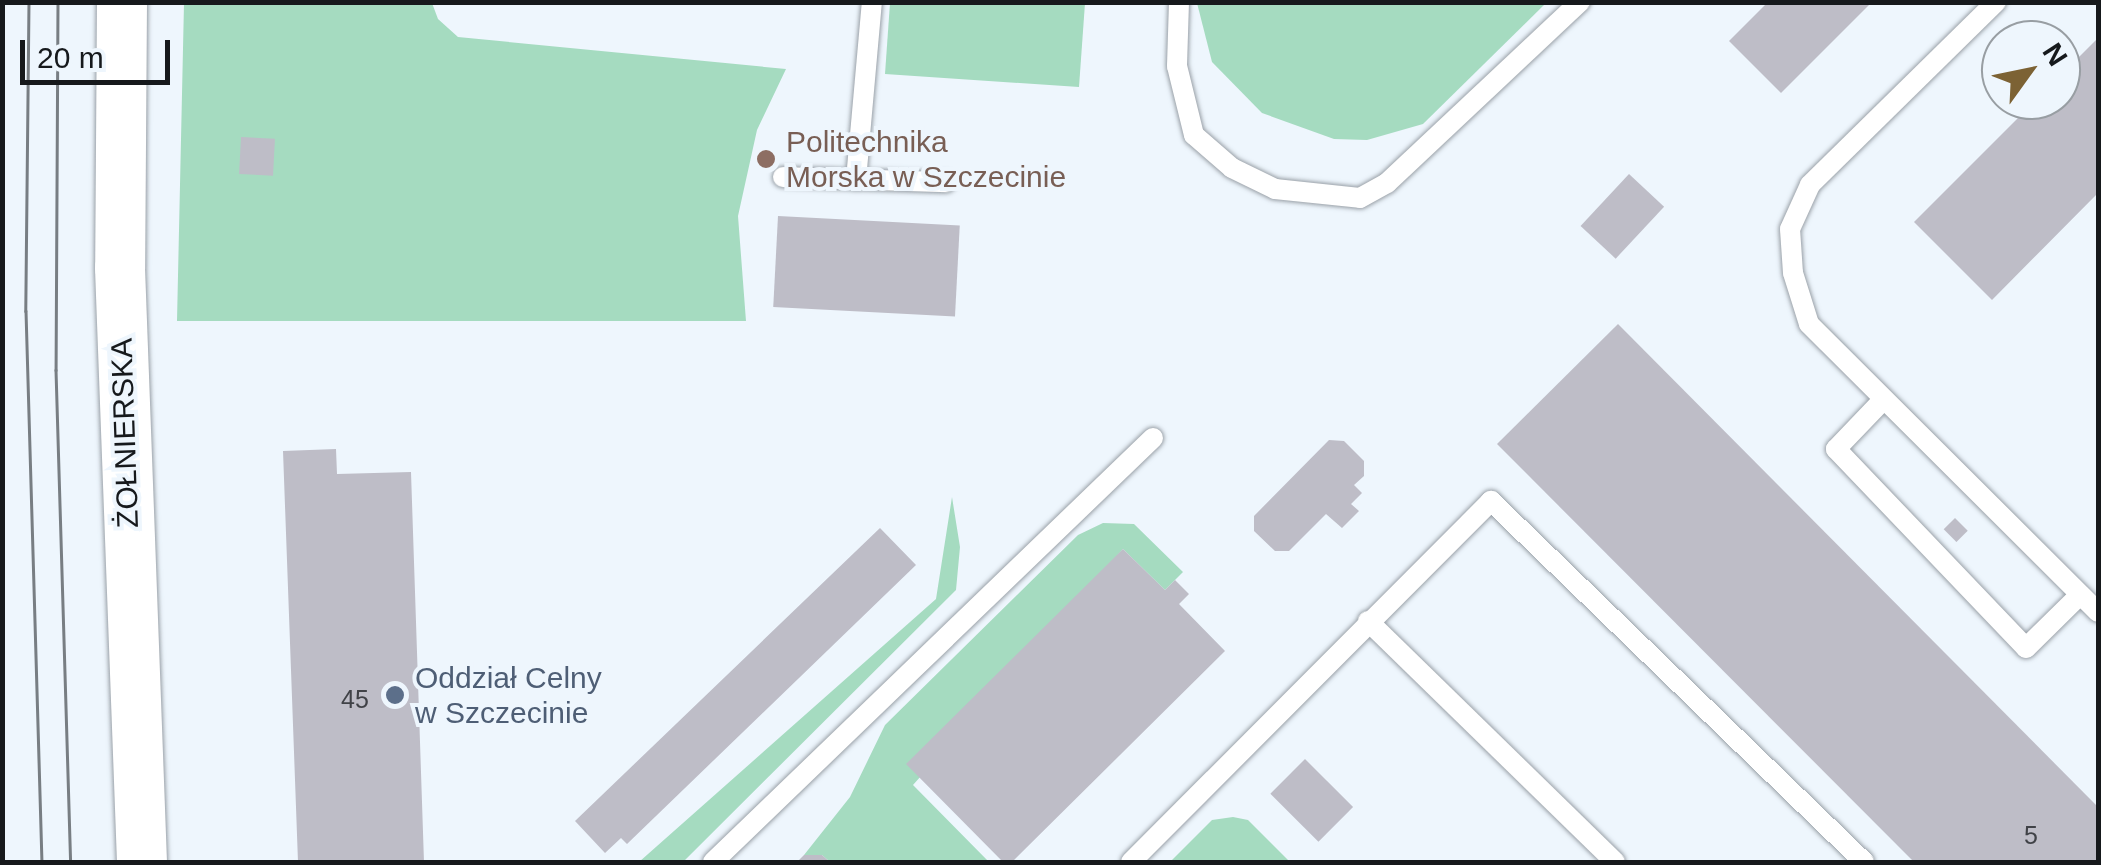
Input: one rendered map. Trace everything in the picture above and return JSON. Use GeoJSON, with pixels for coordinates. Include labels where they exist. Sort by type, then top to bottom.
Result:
{"type":"FeatureCollection","features":[{"type":"Feature","properties":{"kind":"street","name":"ŻOŁNIERSKA"},"geometry":{"type":"LineString","coordinates":[[122,2],[120,268],[142,862]]}},
{"type":"Feature","properties":{"kind":"lane"},"geometry":{"type":"LineString","coordinates":[[856,180],[872,2]]}},
{"type":"Feature","properties":{"kind":"lane"},"geometry":{"type":"LineString","coordinates":[[1179,2],[1177,66],[1194,135],[1232,168],[1275,189],[1345,198],[1388,183],[1580,2]]}},
{"type":"Feature","properties":{"kind":"lane"},"geometry":{"type":"LineString","coordinates":[[1996,2],[1810,185],[1790,229],[1793,273],[1809,324],[2098,612]]}},
{"type":"Feature","properties":{"kind":"lane"},"geometry":{"type":"LineString","coordinates":[[783,177],[946,182]]}},
{"type":"Feature","properties":{"kind":"lane"},"geometry":{"type":"LineString","coordinates":[[1883,400],[1836,449],[2026,648],[2080,595]]}},
{"type":"Feature","properties":{"kind":"lane"},"geometry":{"type":"LineString","coordinates":[[713,862],[1153,438]]}},
{"type":"Feature","properties":{"kind":"lane"},"geometry":{"type":"LineString","coordinates":[[1131,862],[1491,500],[1864,862]]}},
{"type":"Feature","properties":{"kind":"lane"},"geometry":{"type":"LineString","coordinates":[[1368,621],[1615,862]]}},
{"type":"Feature","properties":{"kind":"green space"},"geometry":{"type":"Polygon","coordinates":[[[1197,2],[1546,3],[1423,124],[1367,140],[1334,139],[1262,113],[1212,62],[1197,2]]]}},
{"type":"Feature","properties":{"kind":"green space"},"geometry":{"type":"Polygon","coordinates":[[[184,3],[432,3],[438,19],[458,37],[786,69],[757,130],[738,216],[746,321],[177,321],[184,3]]]}},
{"type":"Feature","properties":{"kind":"green space"},"geometry":{"type":"Polygon","coordinates":[[[890,3],[1085,3],[1079,87],[885,74],[890,3]]]}},
{"type":"Feature","properties":{"kind":"green space"},"geometry":{"type":"Polygon","coordinates":[[[952,497],[960,547],[956,590],[683,862],[639,862],[936,599],[952,497]]]}},
{"type":"Feature","properties":{"kind":"green space"},"geometry":{"type":"Polygon","coordinates":[[[1103,523],[1134,524],[1183,572],[1165,590],[1123,549],[913,785],[989,862],[830,862],[822,855],[804,855],[850,797],[885,725],[1078,535],[1103,523]]]}},
{"type":"Feature","properties":{"kind":"green space"},"geometry":{"type":"Polygon","coordinates":[[[1212,820],[1248,820],[1290,862],[1170,862],[1212,820]]]}},
{"type":"Feature","properties":{"kind":"building"},"geometry":{"type":"Polygon","coordinates":[[[1768,2],[1872,2],[1781,93],[1729,41],[1768,2]]]}},
{"type":"Feature","properties":{"kind":"building"},"geometry":{"type":"Polygon","coordinates":[[[2098,38],[2098,193],[1992,300],[1914,222],[2016,120],[2081,120],[2081,55],[2098,38]]]}},
{"type":"Feature","properties":{"kind":"building"},"geometry":{"type":"Polygon","coordinates":[[[241,137],[275,139],[273,176],[239,174],[241,137]]]}},
{"type":"Feature","properties":{"kind":"building"},"geometry":{"type":"Polygon","coordinates":[[[1629,174],[1664,207],[1616,259],[1581,226],[1629,174]]]}},
{"type":"Feature","properties":{"kind":"building"},"geometry":{"type":"Polygon","coordinates":[[[778,216],[960,226],[955,316],[773,307],[778,216]]]}},
{"type":"Feature","properties":{"kind":"building"},"geometry":{"type":"Polygon","coordinates":[[[1618,324],[2098,807],[2098,862],[1914,862],[1497,444],[1618,324]]]}},
{"type":"Feature","properties":{"kind":"building"},"geometry":{"type":"Polygon","coordinates":[[[1329,440],[1344,441],[1364,461],[1364,476],[1354,485],[1362,493],[1351,504],[1359,511],[1342,528],[1326,514],[1289,551],[1275,551],[1254,531],[1254,516],[1329,440]]]}},
{"type":"Feature","properties":{"kind":"building"},"geometry":{"type":"Polygon","coordinates":[[[336,449],[337,474],[411,472],[424,862],[298,862],[283,451],[336,449]]]}},
{"type":"Feature","properties":{"kind":"building"},"geometry":{"type":"Polygon","coordinates":[[[1955,518],[1968,531],[1956,542],[1944,529],[1955,518]]]}},
{"type":"Feature","properties":{"kind":"building"},"geometry":{"type":"Polygon","coordinates":[[[880,528],[916,565],[627,844],[621,838],[605,853],[575,821],[880,528]]]}},
{"type":"Feature","properties":{"kind":"building"},"geometry":{"type":"Polygon","coordinates":[[[1123,549],[1165,590],[1175,580],[1189,594],[1179,604],[1225,651],[1012,862],[1003,862],[906,764],[1123,549]]]}},
{"type":"Feature","properties":{"kind":"building"},"geometry":{"type":"Polygon","coordinates":[[[1305,759],[1353,807],[1318,842],[1270,794],[1305,759]]]}},
{"type":"Feature","properties":{"kind":"building"},"geometry":{"type":"Polygon","coordinates":[[[804,855],[822,855],[830,862],[797,862],[804,855]]]}},
{"type":"Feature","properties":{"kind":"tram line"},"geometry":{"type":"LineString","coordinates":[[29,2],[26,311],[42,862]]}},
{"type":"Feature","properties":{"kind":"tram line"},"geometry":{"type":"LineString","coordinates":[[58,2],[56,370],[71,862]]}},
{"type":"Feature","properties":{"kind":"place","name":"Politechnika Morska w Szczecinie"},"geometry":{"type":"Point","coordinates":[766,159]}},
{"type":"Feature","properties":{"kind":"place","name":"Oddział Celny w Szczecinie"},"geometry":{"type":"Point","coordinates":[395,695]}}]}
